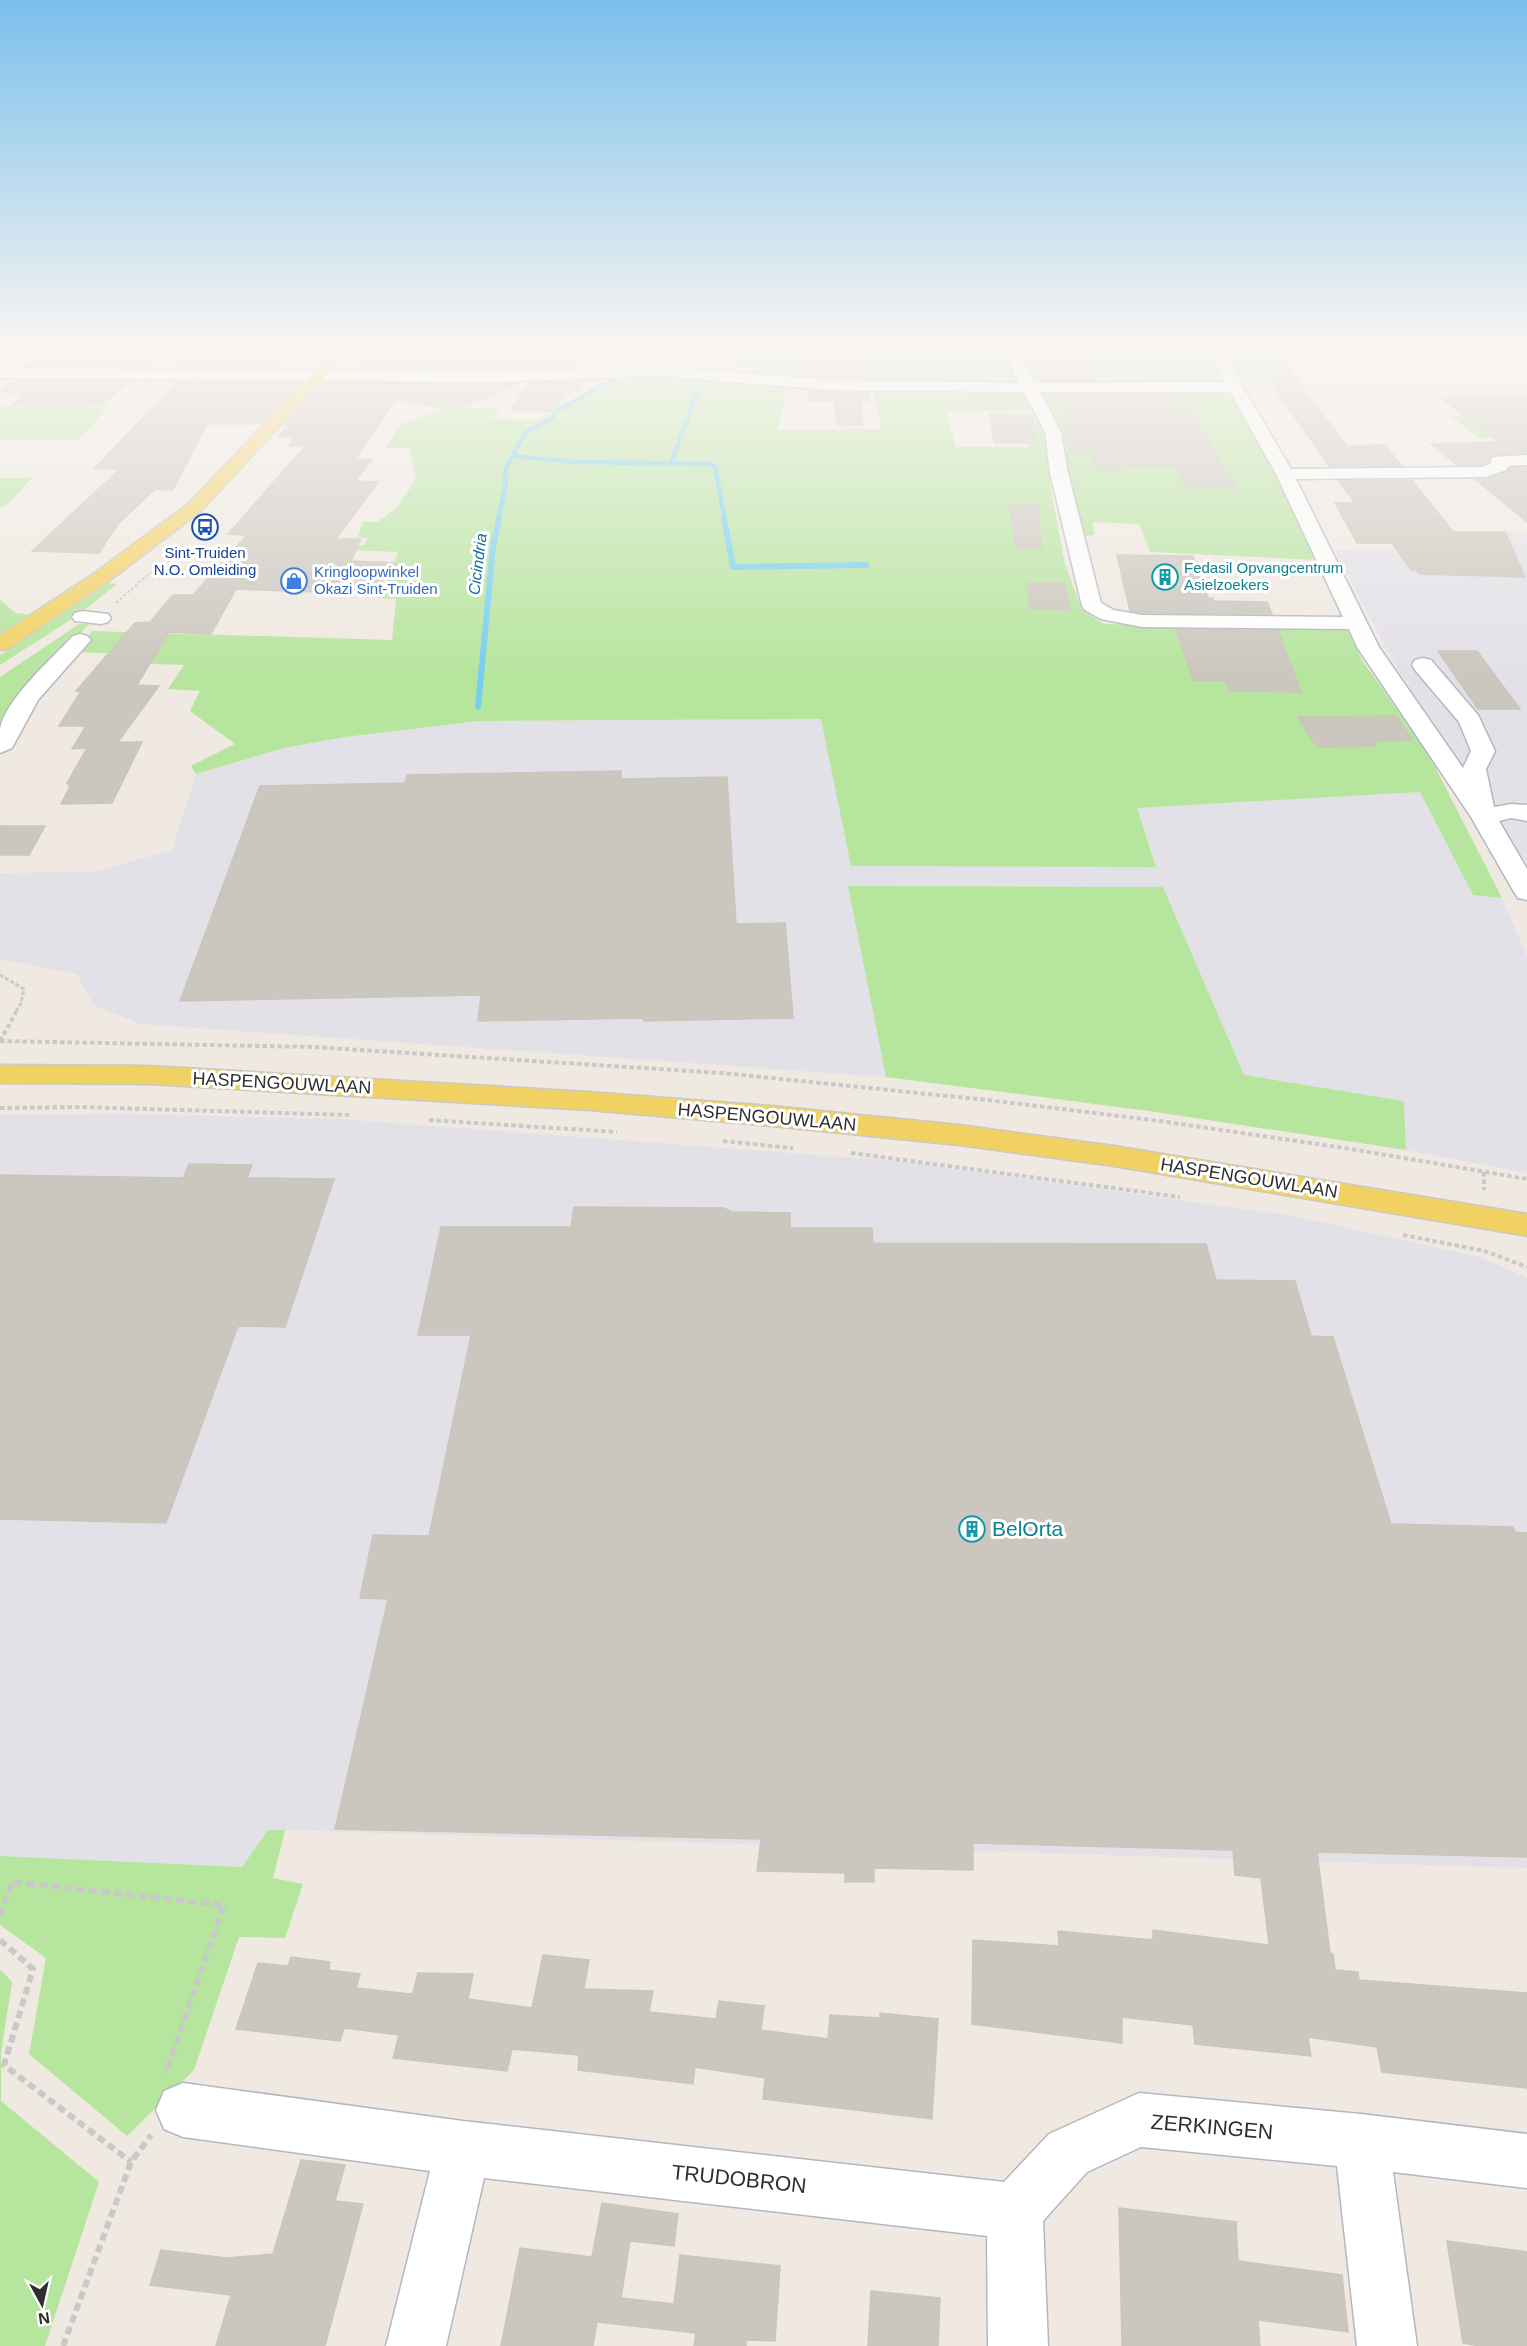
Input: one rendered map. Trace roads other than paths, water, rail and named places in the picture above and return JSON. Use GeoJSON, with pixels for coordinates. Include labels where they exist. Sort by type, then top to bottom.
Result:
{"type":"FeatureCollection","features":[{"type":"Feature","properties":{"kind":"main road"},"geometry":{"type":"LineString","coordinates":[[0,644],[102,576],[195,507],[243,456]]}},
{"type":"Feature","properties":{"kind":"main road"},"geometry":{"type":"LineString","coordinates":[[72,634],[185,524],[195,507]]}},
{"type":"Feature","properties":{"kind":"main road"},"geometry":{"type":"LineString","coordinates":[[0,1064],[74,1064],[150,1075]]}},
{"type":"Feature","properties":{"kind":"main road","name":"HASPENGOUWLAAN"},"geometry":{"type":"LineString","coordinates":[[0,1074],[150,1075],[589,1101],[772,1116],[1114,1156],[1527,1225]]}},
{"type":"Feature","properties":{"kind":"main road"},"geometry":{"type":"LineString","coordinates":[[0,1092],[150,1075]]}},
{"type":"Feature","properties":{"kind":"street"},"geometry":{"type":"LineString","coordinates":[[1057,456],[1064,495],[1092,606],[1108,615],[1142,621],[1357,624]]}},
{"type":"Feature","properties":{"kind":"street"},"geometry":{"type":"LineString","coordinates":[[1275,456],[1368,647],[1484,817],[1527,892]]}},
{"type":"Feature","properties":{"kind":"street"},"geometry":{"type":"LineString","coordinates":[[1285,474],[1462,474],[1486,472],[1500,466],[1498,461],[1527,460]]}},
{"type":"Feature","properties":{"kind":"street"},"geometry":{"type":"LineString","coordinates":[[0,746],[4,743],[21,708],[72,634]]}},
{"type":"Feature","properties":{"kind":"street"},"geometry":{"type":"LineString","coordinates":[[1423,665],[1470,720],[1483,751],[1474,769],[1484,817]]}},
{"type":"Feature","properties":{"kind":"street"},"geometry":{"type":"LineString","coordinates":[[1484,817],[1511,811],[1527,813]]}},
{"type":"Feature","properties":{"kind":"street"},"geometry":{"type":"LineString","coordinates":[[1498,842],[1527,840]]}},
{"type":"Feature","properties":{"kind":"street","name":"TRUDOBRON"},"geometry":{"type":"LineString","coordinates":[[174,2094],[463,2148],[1015,2211]]}},
{"type":"Feature","properties":{"kind":"street","name":"ZERKINGEN"},"geometry":{"type":"LineString","coordinates":[[1015,2211],[1068,2153],[1139,2120],[1361,2141],[1527,2161]]}},
{"type":"Feature","properties":{"kind":"street"},"geometry":{"type":"LineString","coordinates":[[1361,2141],[1387,2346]]}},
{"type":"Feature","properties":{"kind":"street"},"geometry":{"type":"LineString","coordinates":[[416,2346],[463,2148]]}},
{"type":"Feature","properties":{"kind":"street"},"geometry":{"type":"LineString","coordinates":[[1015,2211],[1018,2346]]}},
{"type":"Feature","properties":{"kind":"waterway","name":"Cicindria"},"geometry":{"type":"LineString","coordinates":[[498,521],[506,483],[505,470],[512,456]]}},
{"type":"Feature","properties":{"kind":"waterway"},"geometry":{"type":"LineString","coordinates":[[518,456],[575,462],[710,464],[715,467],[725,521]]}},
{"type":"Feature","properties":{"kind":"waterway"},"geometry":{"type":"LineString","coordinates":[[671,463],[673,456]]}},
{"type":"Feature","properties":{"kind":"waterway","name":"Cicindria"},"geometry":{"type":"LineString","coordinates":[[478,707],[493,547],[499,519]]}},
{"type":"Feature","properties":{"kind":"waterway"},"geometry":{"type":"LineString","coordinates":[[724,519],[733,567],[866,565]]}},
{"type":"Feature","properties":{"kind":"place","name":"Sint-Truiden N.O. Omleiding"},"geometry":{"type":"Point","coordinates":[205,527]}},
{"type":"Feature","properties":{"kind":"place","name":"Fedasil Opvangcentrum Asielzoekers"},"geometry":{"type":"Point","coordinates":[1165,577]}},
{"type":"Feature","properties":{"kind":"place","name":"Kringloopwinkel Okazi Sint-Truiden"},"geometry":{"type":"Point","coordinates":[294,581]}},
{"type":"Feature","properties":{"kind":"place","name":"BelOrta"},"geometry":{"type":"Point","coordinates":[972,1529]}}]}
